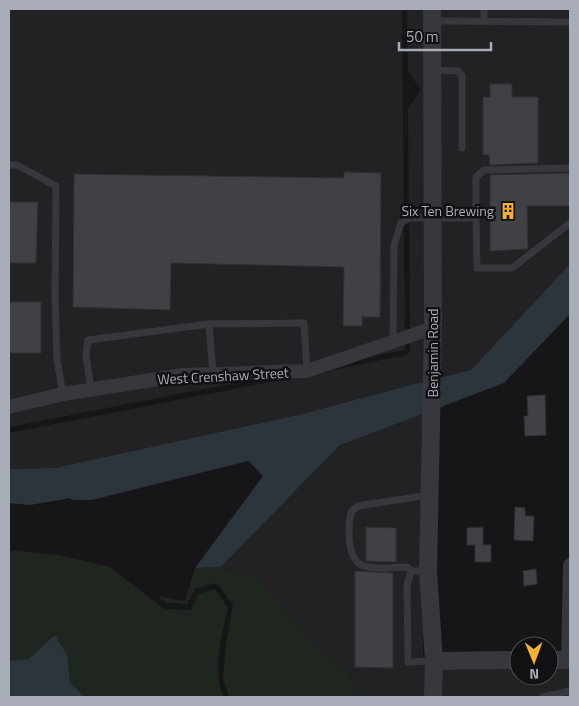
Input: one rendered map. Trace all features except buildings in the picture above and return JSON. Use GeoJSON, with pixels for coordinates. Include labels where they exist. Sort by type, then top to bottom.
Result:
{"type":"FeatureCollection","features":[{"type":"Feature","properties":{"kind":"street","name":"Benjamin Road"},"geometry":{"type":"LineString","coordinates":[[432,15],[432,441],[430,495],[420,571],[434,661],[433,697]]}},
{"type":"Feature","properties":{"kind":"street","name":"West Crenshaw Street"},"geometry":{"type":"LineString","coordinates":[[9,407],[91,389],[183,375],[307,371],[433,328]]}},
{"type":"Feature","properties":{"kind":"street"},"geometry":{"type":"LineString","coordinates":[[569,660],[570,565]]}},
{"type":"Feature","properties":{"kind":"street"},"geometry":{"type":"LineString","coordinates":[[434,661],[509,660]]}},
{"type":"Feature","properties":{"kind":"lane"},"geometry":{"type":"LineString","coordinates":[[484,9],[484,21]]}},
{"type":"Feature","properties":{"kind":"lane"},"geometry":{"type":"LineString","coordinates":[[432,15],[484,21],[570,22]]}},
{"type":"Feature","properties":{"kind":"lane"},"geometry":{"type":"LineString","coordinates":[[432,70],[458,70],[462,76],[462,148]]}},
{"type":"Feature","properties":{"kind":"lane"},"geometry":{"type":"LineString","coordinates":[[9,165],[17,165],[56,186],[56,352],[64,394]]}},
{"type":"Feature","properties":{"kind":"lane"},"geometry":{"type":"LineString","coordinates":[[570,168],[501,168],[484,170],[476,177],[477,268],[512,268],[570,223]]}},
{"type":"Feature","properties":{"kind":"lane"},"geometry":{"type":"LineString","coordinates":[[393,342],[395,236],[401,223],[409,218],[476,218]]}},
{"type":"Feature","properties":{"kind":"lane"},"geometry":{"type":"LineString","coordinates":[[91,389],[86,355],[88,340],[209,324],[304,322],[307,371]]}},
{"type":"Feature","properties":{"kind":"lane"},"geometry":{"type":"LineString","coordinates":[[209,324],[213,374]]}},
{"type":"Feature","properties":{"kind":"lane"},"geometry":{"type":"LineString","coordinates":[[430,495],[358,506],[351,512],[348,527],[353,555],[358,563],[364,567],[407,567],[420,571],[407,586],[408,662],[434,661]]}},
{"type":"Feature","properties":{"kind":"lane"},"geometry":{"type":"LineString","coordinates":[[544,697],[570,691]]}},
{"type":"Feature","properties":{"kind":"shaded area"},"geometry":{"type":"Polygon","coordinates":[[[9,9],[402,9],[405,350],[9,427],[9,9]]]}},
{"type":"Feature","properties":{"kind":"shaded area"},"geometry":{"type":"Polygon","coordinates":[[[407,9],[425,9],[427,323],[410,329],[408,108],[421,90],[408,71],[407,9]]]}},
{"type":"Feature","properties":{"kind":"shaded area"},"geometry":{"type":"Polygon","coordinates":[[[438,9],[570,9],[570,264],[471,370],[439,378],[438,9]]]}},
{"type":"Feature","properties":{"kind":"shaded area"},"geometry":{"type":"Polygon","coordinates":[[[570,264],[570,314],[504,383],[438,408],[439,378],[471,370],[570,264]]]}},
{"type":"Feature","properties":{"kind":"shaded area"},"geometry":{"type":"Polygon","coordinates":[[[427,338],[426,381],[302,414],[55,468],[9,469],[9,433],[286,379],[309,378],[333,370],[406,355],[410,352],[410,343],[427,338]]]}},
{"type":"Feature","properties":{"kind":"shaded area"},"geometry":{"type":"Polygon","coordinates":[[[426,381],[425,413],[340,445],[221,567],[195,568],[263,476],[244,456],[82,496],[30,505],[9,503],[9,469],[55,468],[302,414],[426,381]]]}},
{"type":"Feature","properties":{"kind":"shaded area"},"geometry":{"type":"Polygon","coordinates":[[[425,413],[423,664],[427,664],[427,697],[362,697],[346,671],[316,647],[258,577],[217,567],[221,567],[340,445],[425,413]]]}},
{"type":"Feature","properties":{"kind":"shaded area"},"geometry":{"type":"Polygon","coordinates":[[[9,550],[59,555],[110,567],[164,609],[191,610],[198,594],[215,589],[228,608],[218,663],[223,697],[9,697],[9,550]]]}},
{"type":"Feature","properties":{"kind":"shaded area"},"geometry":{"type":"Polygon","coordinates":[[[217,567],[258,577],[316,647],[346,671],[362,697],[229,697],[223,678],[226,644],[233,605],[215,583],[195,589],[187,604],[166,603],[157,596],[185,601],[195,568],[217,567]]]}},
{"type":"Feature","properties":{"kind":"shaded area"},"geometry":{"type":"Polygon","coordinates":[[[55,635],[67,655],[70,682],[84,697],[9,697],[9,661],[29,659],[55,635]]]}},
{"type":"Feature","properties":{"kind":"shaded area"},"geometry":{"type":"Polygon","coordinates":[[[559,667],[570,667],[570,697],[440,697],[440,668],[509,668],[509,686],[559,686],[559,667]]]}},
{"type":"Feature","properties":{"kind":"waterway"},"geometry":{"type":"LineString","coordinates":[[74,494],[91,494],[259,452]]}},
{"type":"Feature","properties":{"kind":"place","name":"Six Ten Brewing"},"geometry":{"type":"Point","coordinates":[508,211]}}]}
